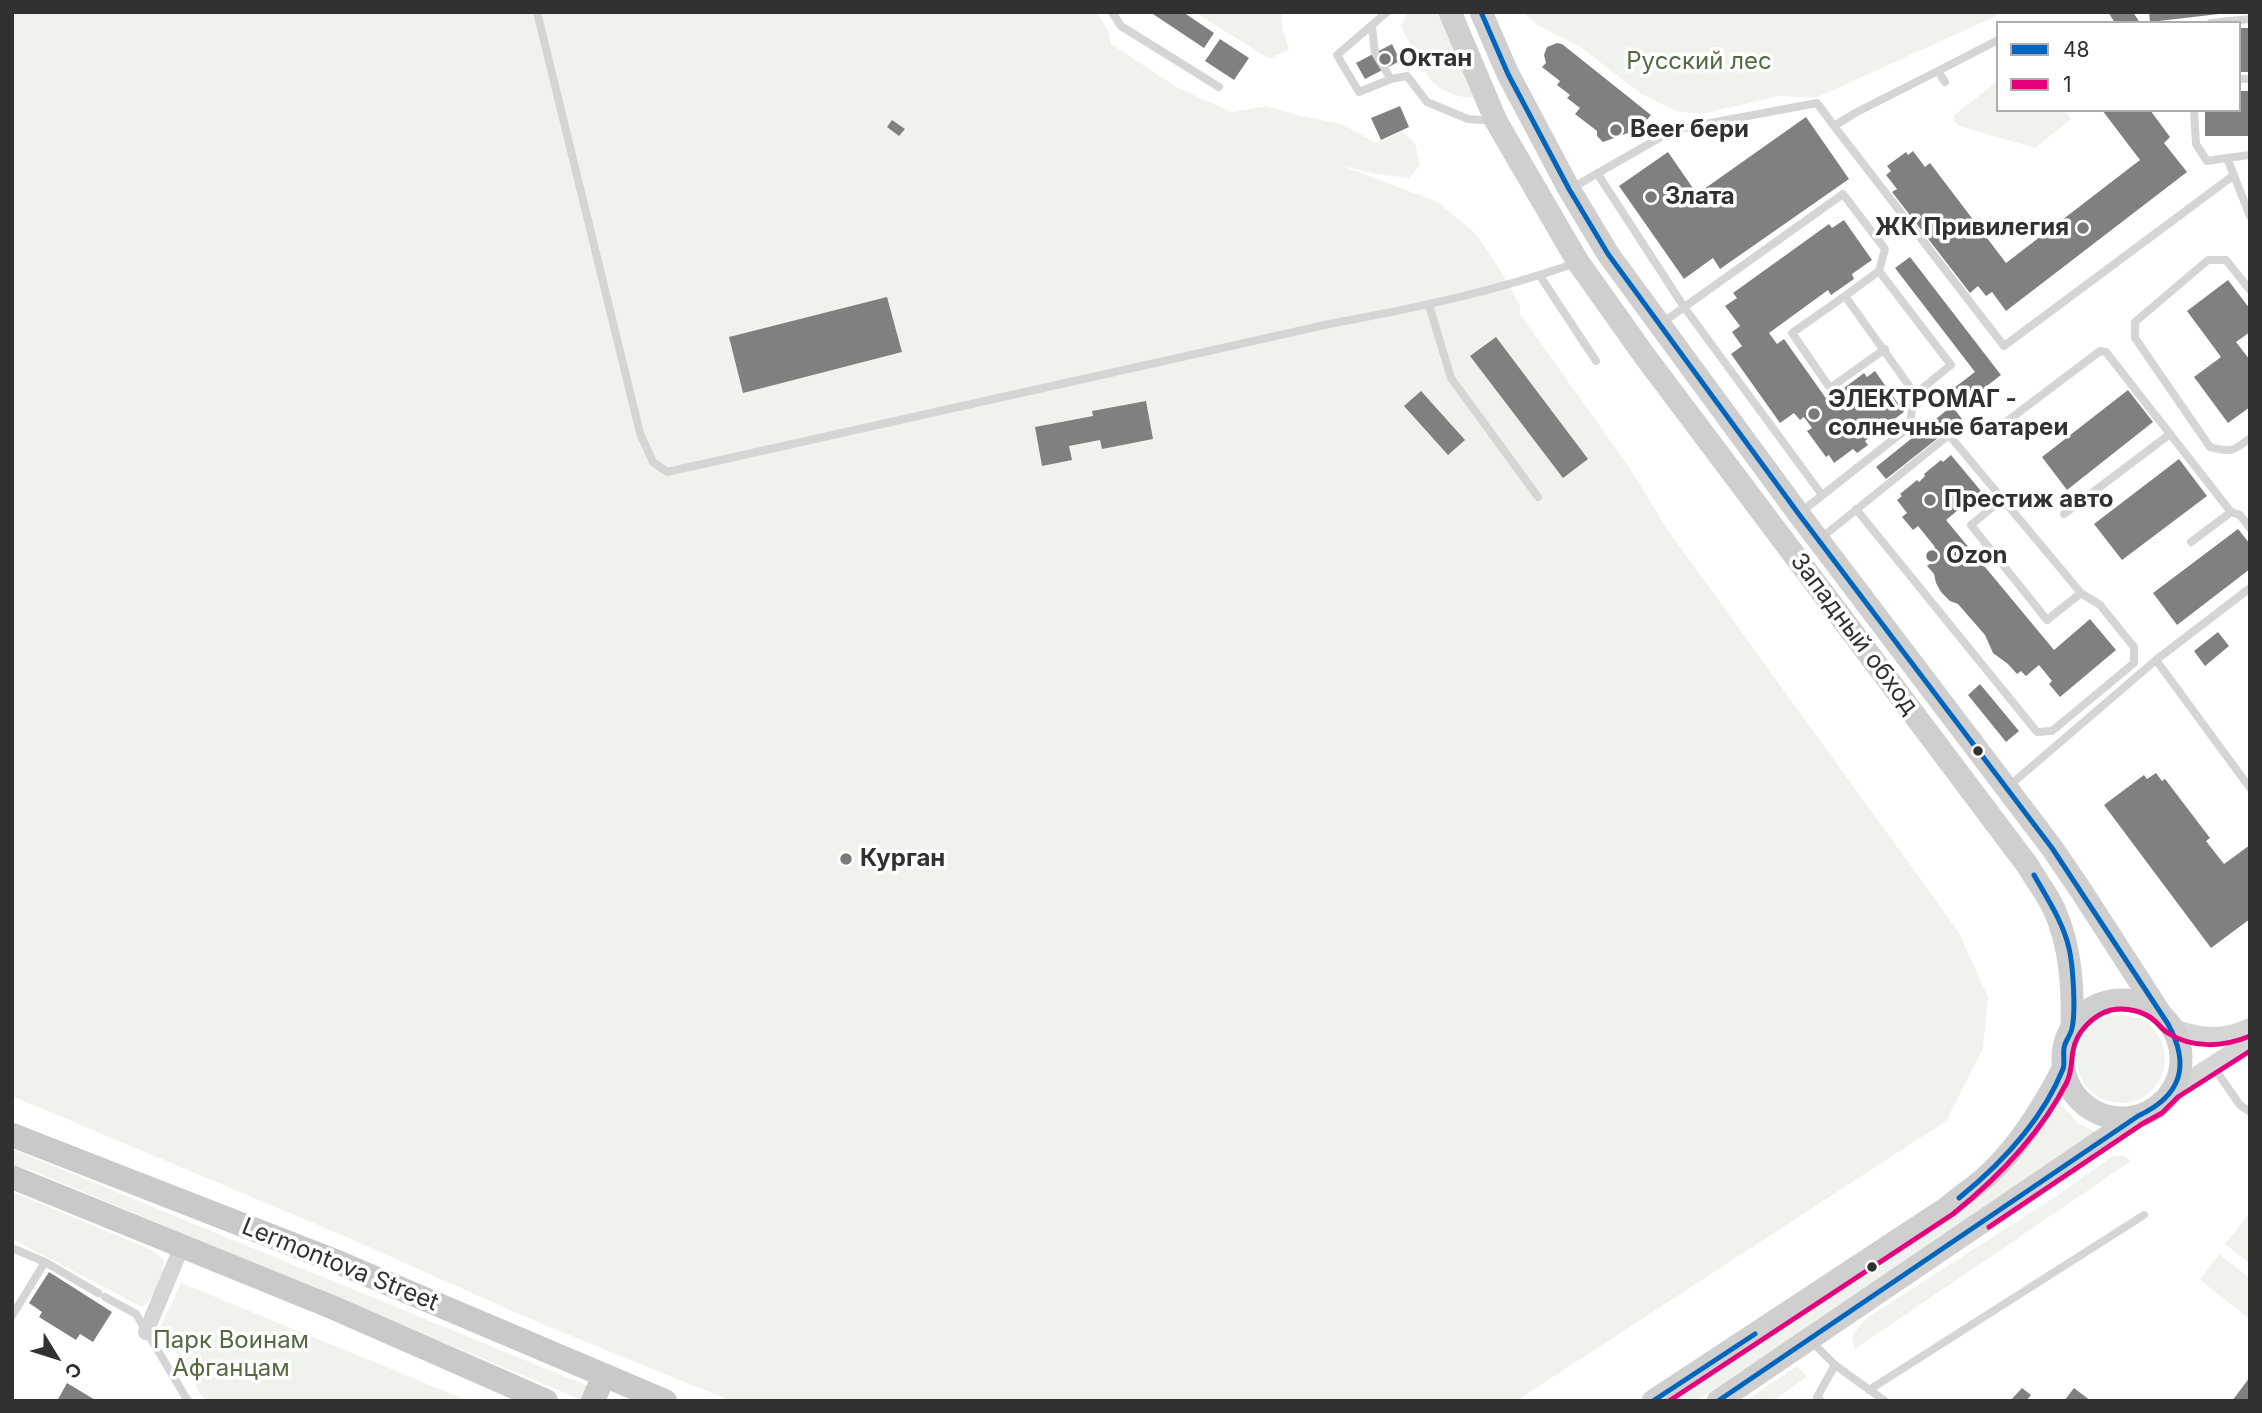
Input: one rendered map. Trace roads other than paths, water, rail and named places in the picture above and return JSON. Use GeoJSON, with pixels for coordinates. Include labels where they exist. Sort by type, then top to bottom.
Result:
{"type":"FeatureCollection","features":[{"type":"Feature","properties":{"kind":"main road","name":"Западный обход"},"geometry":{"type":"LineString","coordinates":[[1450,12],[1496,121],[1578,262],[1644,355],[2028,866],[2053,907],[2068,948],[2073,1000],[2072,1029]]}},
{"type":"Feature","properties":{"kind":"main road"},"geometry":{"type":"LineString","coordinates":[[1481,12],[1508,74],[1569,189],[1608,254],[2080,889],[2166,1020],[2180,1047],[2180,1069],[2172,1090],[2157,1106],[2138,1116],[1718,1401]]}},
{"type":"Feature","properties":{"kind":"main road"},"geometry":{"type":"LineString","coordinates":[[2138,1116],[2118,1118],[2099,1113],[2082,1102],[2070,1086],[2064,1067],[2064,1047],[2072,1029],[2085,1013],[2102,1003],[2122,1000],[2142,1003],[2166,1020]]}},
{"type":"Feature","properties":{"kind":"main road"},"geometry":{"type":"LineString","coordinates":[[1653,1401],[1948,1207],[1985,1178],[2037,1116],[2064,1067]]}},
{"type":"Feature","properties":{"kind":"main road","name":"Lermontova Street"},"geometry":{"type":"LineString","coordinates":[[12,1135],[335,1261],[665,1401]]}},
{"type":"Feature","properties":{"kind":"main road","name":"Lermontova Street"},"geometry":{"type":"LineString","coordinates":[[12,1177],[334,1308],[546,1401]]}},
{"type":"Feature","properties":{"kind":"main road"},"geometry":{"type":"LineString","coordinates":[[593,1401],[604,1375]]}},
{"type":"Feature","properties":{"kind":"street"},"geometry":{"type":"LineString","coordinates":[[2166,1020],[2190,1033],[2216,1036],[2250,1026]]}},
{"type":"Feature","properties":{"kind":"street"},"geometry":{"type":"LineString","coordinates":[[2172,1090],[2250,1040]]}},
{"type":"Feature","properties":{"kind":"street"},"geometry":{"type":"LineString","coordinates":[[146,1332],[182,1246]]}},
{"type":"Feature","properties":{"kind":"lane"},"geometry":{"type":"LineString","coordinates":[[537,12],[640,433],[653,462],[667,472],[1320,326],[1429,305],[1540,276],[1578,262]]}},
{"type":"Feature","properties":{"kind":"lane"},"geometry":{"type":"LineString","coordinates":[[1112,12],[1121,26],[1219,87]]}},
{"type":"Feature","properties":{"kind":"lane"},"geometry":{"type":"LineString","coordinates":[[1387,12],[1337,55],[1359,92],[1391,79],[1407,76],[1427,102],[1468,119],[1496,121]]}},
{"type":"Feature","properties":{"kind":"lane"},"geometry":{"type":"LineString","coordinates":[[2230,21],[2250,19]]}},
{"type":"Feature","properties":{"kind":"lane"},"geometry":{"type":"LineString","coordinates":[[1372,27],[1375,53],[1391,79]]}},
{"type":"Feature","properties":{"kind":"lane"},"geometry":{"type":"LineString","coordinates":[[1834,127],[1855,113],[1996,41]]}},
{"type":"Feature","properties":{"kind":"lane"},"geometry":{"type":"LineString","coordinates":[[1938,71],[1945,82]]}},
{"type":"Feature","properties":{"kind":"lane"},"geometry":{"type":"LineString","coordinates":[[1569,189],[1673,130],[1817,103],[2004,346],[2234,175]]}},
{"type":"Feature","properties":{"kind":"lane"},"geometry":{"type":"LineString","coordinates":[[2194,112],[2196,144],[2207,161],[2250,155]]}},
{"type":"Feature","properties":{"kind":"lane"},"geometry":{"type":"LineString","coordinates":[[2227,158],[2250,216]]}},
{"type":"Feature","properties":{"kind":"lane"},"geometry":{"type":"LineString","coordinates":[[1597,173],[1684,307],[1822,495]]}},
{"type":"Feature","properties":{"kind":"lane"},"geometry":{"type":"LineString","coordinates":[[1660,325],[1843,194],[1885,249],[1879,271],[1791,333],[1830,388],[1885,349]]}},
{"type":"Feature","properties":{"kind":"lane"},"geometry":{"type":"LineString","coordinates":[[2250,290],[2227,260],[2208,260],[2135,322],[2135,338],[2210,447],[2223,451],[2235,450],[2250,438]]}},
{"type":"Feature","properties":{"kind":"lane"},"geometry":{"type":"LineString","coordinates":[[1798,513],[1909,427],[1915,394],[1951,365],[1879,271]]}},
{"type":"Feature","properties":{"kind":"lane"},"geometry":{"type":"LineString","coordinates":[[1540,276],[1596,361]]}},
{"type":"Feature","properties":{"kind":"lane"},"geometry":{"type":"LineString","coordinates":[[1846,296],[1915,394]]}},
{"type":"Feature","properties":{"kind":"lane"},"geometry":{"type":"LineString","coordinates":[[1429,305],[1451,378],[1538,497]]}},
{"type":"Feature","properties":{"kind":"lane"},"geometry":{"type":"LineString","coordinates":[[1998,428],[2100,351],[2106,352],[2231,512],[2240,515],[2250,528]]}},
{"type":"Feature","properties":{"kind":"lane"},"geometry":{"type":"LineString","coordinates":[[2064,514],[2170,433]]}},
{"type":"Feature","properties":{"kind":"lane"},"geometry":{"type":"LineString","coordinates":[[1819,540],[1856,509],[1949,435],[2081,593],[2100,605],[2134,647],[2134,663],[2052,731],[2037,732],[1856,509]]}},
{"type":"Feature","properties":{"kind":"lane"},"geometry":{"type":"LineString","coordinates":[[2002,499],[1971,525],[2047,620],[2081,593]]}},
{"type":"Feature","properties":{"kind":"lane"},"geometry":{"type":"LineString","coordinates":[[2191,542],[2231,512]]}},
{"type":"Feature","properties":{"kind":"lane"},"geometry":{"type":"LineString","coordinates":[[2007,788],[2156,660],[2250,588]]}},
{"type":"Feature","properties":{"kind":"lane"},"geometry":{"type":"LineString","coordinates":[[2156,660],[2250,788]]}},
{"type":"Feature","properties":{"kind":"lane"},"geometry":{"type":"LineString","coordinates":[[2212,1065],[2240,1105],[2250,1112]]}},
{"type":"Feature","properties":{"kind":"lane"},"geometry":{"type":"LineString","coordinates":[[1869,1390],[2144,1215]]}},
{"type":"Feature","properties":{"kind":"lane"},"geometry":{"type":"LineString","coordinates":[[12,1248],[45,1262],[136,1314],[183,1398]]}},
{"type":"Feature","properties":{"kind":"lane"},"geometry":{"type":"LineString","coordinates":[[12,1316],[45,1262]]}},
{"type":"Feature","properties":{"kind":"lane"},"geometry":{"type":"LineString","coordinates":[[1809,1339],[1835,1365],[1885,1401]]}},
{"type":"Feature","properties":{"kind":"lane"},"geometry":{"type":"LineString","coordinates":[[1821,1401],[1817,1397],[1835,1365]]}},
{"type":"Feature","properties":{"kind":"place","name":"Октан"},"geometry":{"type":"Point","coordinates":[1385,59]}},
{"type":"Feature","properties":{"kind":"place","name":"Beer бери"},"geometry":{"type":"Point","coordinates":[1616,130]}},
{"type":"Feature","properties":{"kind":"place","name":"Злата"},"geometry":{"type":"Point","coordinates":[1651,197]}},
{"type":"Feature","properties":{"kind":"place","name":"ЖК Привилегия"},"geometry":{"type":"Point","coordinates":[2083,228]}},
{"type":"Feature","properties":{"kind":"place","name":"ЭЛЕКТРОМАГ - солнечные батареи"},"geometry":{"type":"Point","coordinates":[1814,414]}},
{"type":"Feature","properties":{"kind":"place","name":"Престиж авто"},"geometry":{"type":"Point","coordinates":[1930,500]}},
{"type":"Feature","properties":{"kind":"place","name":"Ozon"},"geometry":{"type":"Point","coordinates":[1932,556]}},
{"type":"Feature","properties":{"kind":"place","name":"Курган"},"geometry":{"type":"Point","coordinates":[846,859]}},
{"type":"Feature","properties":{"kind":"park label","name":"Русский лес"},"geometry":{"type":"Point","coordinates":[1699,62]}},
{"type":"Feature","properties":{"kind":"park label","name":"Парк Воинам Афганцам"},"geometry":{"type":"Point","coordinates":[231,1355]}}]}
